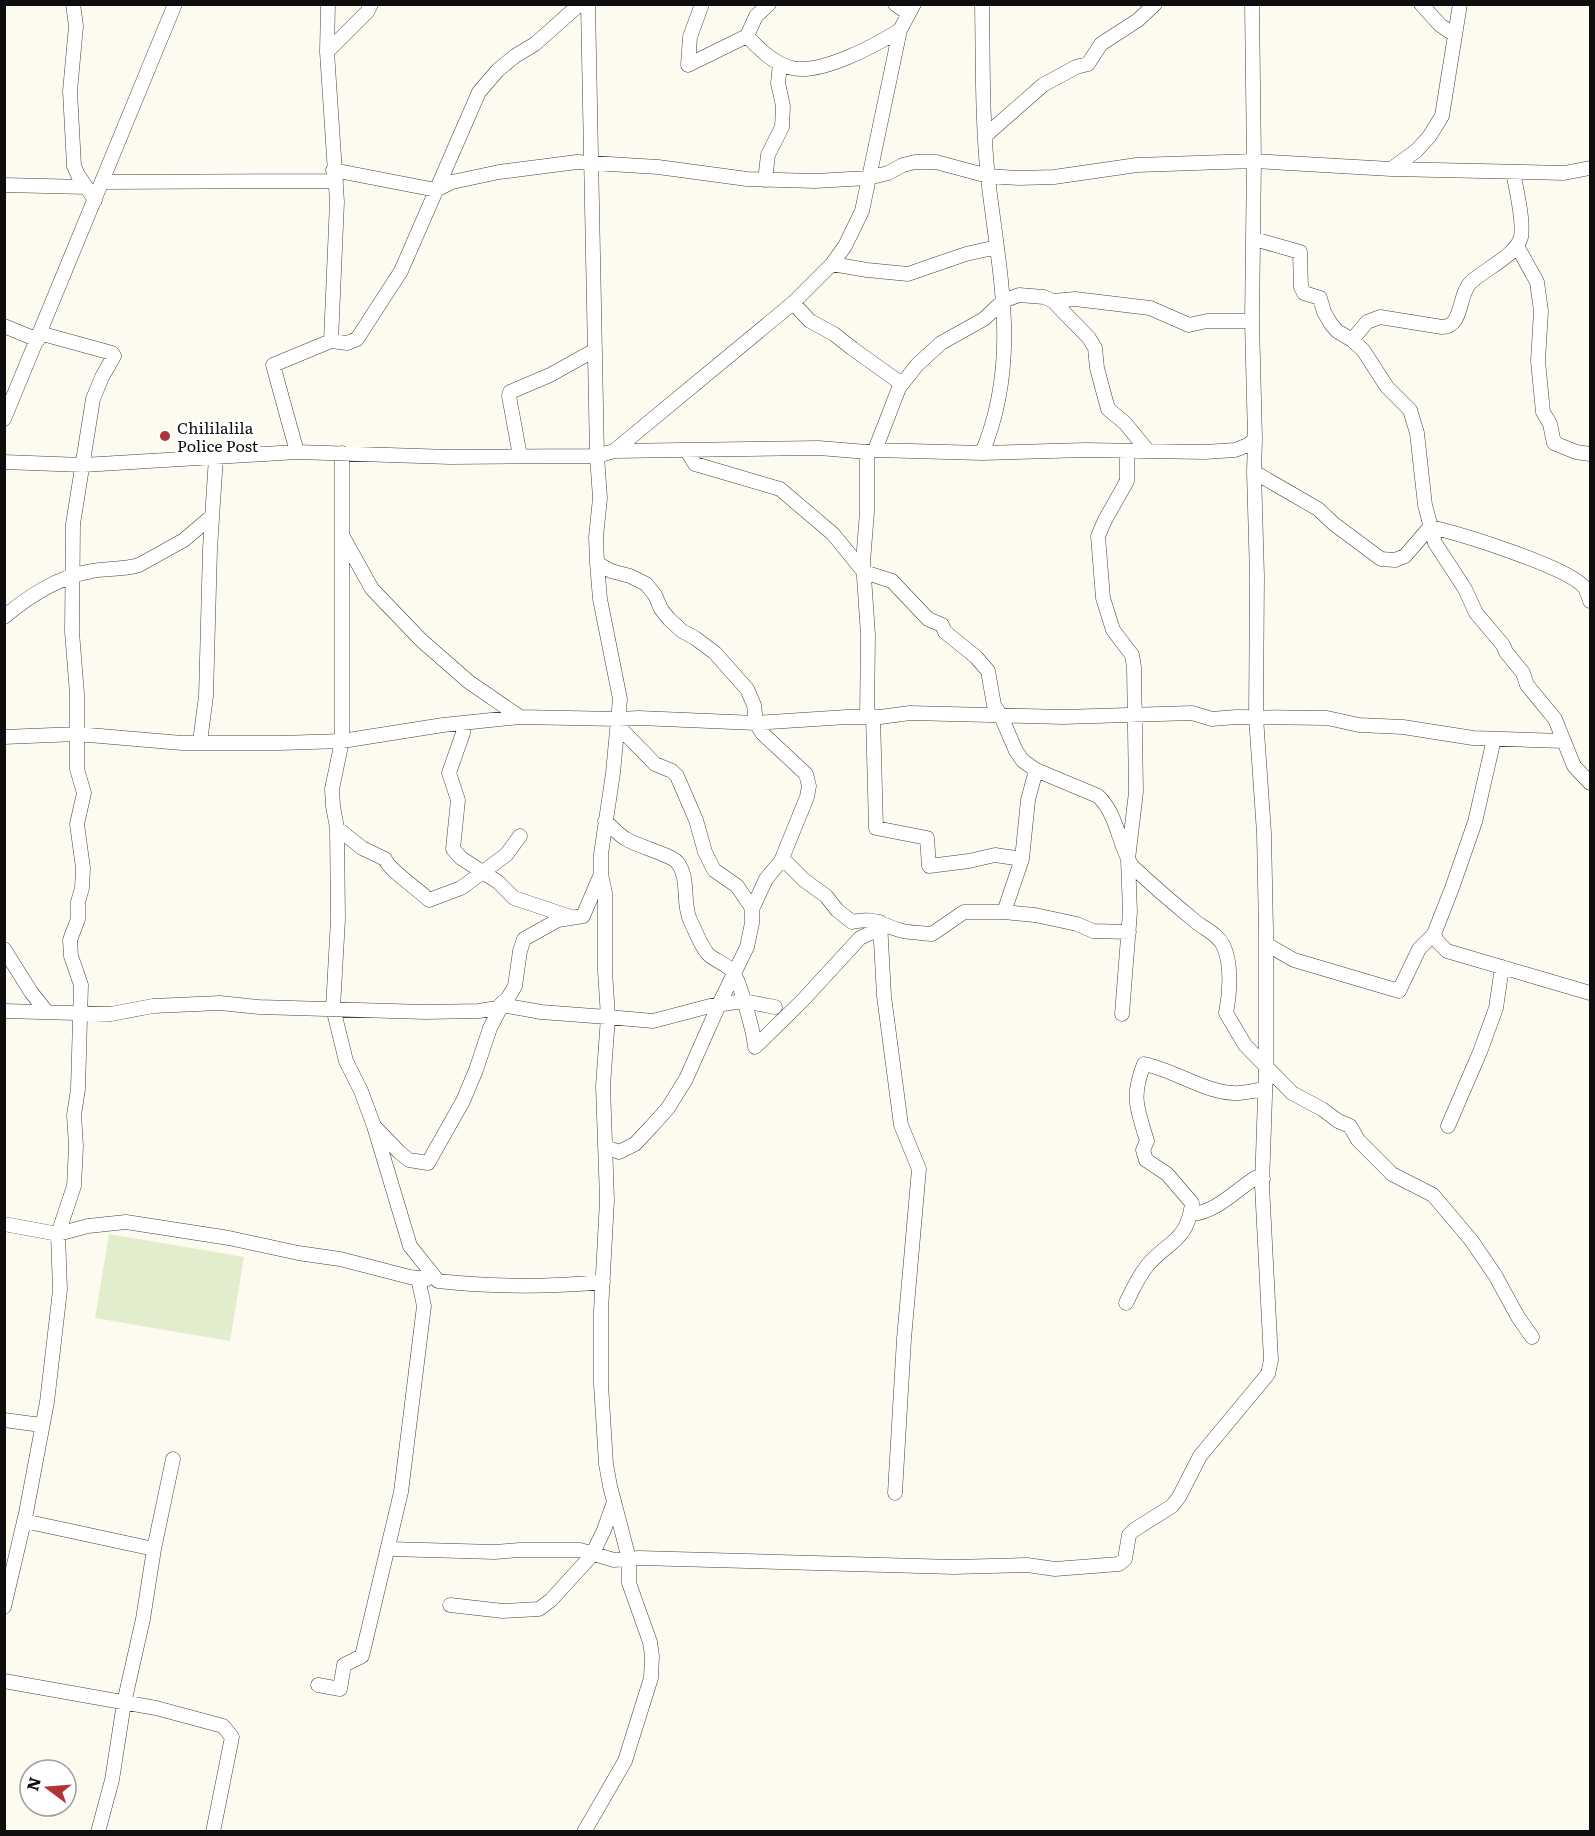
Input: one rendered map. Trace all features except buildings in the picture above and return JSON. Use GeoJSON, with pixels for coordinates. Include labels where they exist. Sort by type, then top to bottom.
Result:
{"type":"FeatureCollection","features":[{"type":"Feature","properties":{"kind":"street"},"geometry":{"type":"LineString","coordinates":[[73,4],[76,26],[70,91],[74,166],[95,200]]}},
{"type":"Feature","properties":{"kind":"street"},"geometry":{"type":"LineString","coordinates":[[4,419],[175,4]]}},
{"type":"Feature","properties":{"kind":"street"},"geometry":{"type":"LineString","coordinates":[[328,4],[327,52],[335,176],[331,341]]}},
{"type":"Feature","properties":{"kind":"street"},"geometry":{"type":"LineString","coordinates":[[327,52],[367,12],[371,4]]}},
{"type":"Feature","properties":{"kind":"street"},"geometry":{"type":"LineString","coordinates":[[297,452],[273,365],[331,341],[348,343],[357,339],[401,271],[479,92],[498,70],[535,44],[580,4]]}},
{"type":"Feature","properties":{"kind":"street"},"geometry":{"type":"LineString","coordinates":[[584,1832],[625,1761],[651,1678],[652,1656],[650,1642],[629,1583],[629,1559],[606,1464],[601,1384],[601,1311],[607,1200],[603,1086],[608,1017],[605,893],[601,874],[602,839],[620,699],[600,599],[597,563],[596,537],[600,498],[597,456],[588,4]]}},
{"type":"Feature","properties":{"kind":"street"},"geometry":{"type":"LineString","coordinates":[[702,4],[690,37],[688,65],[747,36],[756,16],[769,4]]}},
{"type":"Feature","properties":{"kind":"street"},"geometry":{"type":"LineString","coordinates":[[614,451],[793,303],[832,264],[845,246],[862,211],[900,30],[911,9],[895,4]]}},
{"type":"Feature","properties":{"kind":"street"},"geometry":{"type":"LineString","coordinates":[[982,4],[988,176],[1003,301],[1004,371],[997,411],[982,453]]}},
{"type":"Feature","properties":{"kind":"street"},"geometry":{"type":"LineString","coordinates":[[986,135],[1043,85],[1076,67],[1088,64],[1101,44],[1138,20],[1155,4]]}},
{"type":"Feature","properties":{"kind":"street"},"geometry":{"type":"LineString","coordinates":[[389,1549],[495,1552],[560,1549],[580,1550],[614,1560],[954,1567],[1027,1565],[1055,1569],[1119,1564],[1125,1559],[1129,1535],[1172,1506],[1206,1447],[1268,1374],[1270,1349],[1263,1179],[1266,1066],[1264,833],[1256,717],[1252,4]]}},
{"type":"Feature","properties":{"kind":"street"},"geometry":{"type":"LineString","coordinates":[[1422,4],[1440,25],[1455,35]]}},
{"type":"Feature","properties":{"kind":"street"},"geometry":{"type":"LineString","coordinates":[[1391,169],[1416,151],[1429,137],[1442,116],[1460,4]]}},
{"type":"Feature","properties":{"kind":"street"},"geometry":{"type":"LineString","coordinates":[[747,36],[780,64],[793,69],[816,67],[861,52],[900,30]]}},
{"type":"Feature","properties":{"kind":"street"},"geometry":{"type":"LineString","coordinates":[[765,180],[768,155],[782,128],[783,106],[778,83],[780,64]]}},
{"type":"Feature","properties":{"kind":"street"},"geometry":{"type":"LineString","coordinates":[[103,182],[335,176],[436,190],[452,182],[499,172],[577,162],[658,167],[765,180],[815,181],[868,178],[915,162],[936,162],[988,176],[1019,178],[1054,177],[1137,165],[1254,161],[1391,169],[1513,172],[1564,172],[1590,168]]}},
{"type":"Feature","properties":{"kind":"street"},"geometry":{"type":"LineString","coordinates":[[1352,339],[1367,322],[1380,317],[1448,327],[1456,320],[1466,288],[1517,246],[1521,236],[1520,206],[1513,172]]}},
{"type":"Feature","properties":{"kind":"street"},"geometry":{"type":"LineString","coordinates":[[4,185],[86,188]]}},
{"type":"Feature","properties":{"kind":"street"},"geometry":{"type":"LineString","coordinates":[[1254,239],[1300,252],[1300,287],[1304,293],[1320,298],[1331,324],[1363,350],[1387,387],[1410,410],[1417,433],[1425,505],[1435,543],[1465,588],[1476,613],[1503,645],[1523,673],[1527,685],[1555,719],[1574,766],[1590,783]]}},
{"type":"Feature","properties":{"kind":"street"},"geometry":{"type":"LineString","coordinates":[[1517,246],[1537,282],[1541,311],[1538,361],[1543,412],[1550,424],[1554,443],[1576,452],[1590,454]]}},
{"type":"Feature","properties":{"kind":"street"},"geometry":{"type":"LineString","coordinates":[[832,264],[908,274],[966,254],[997,247]]}},
{"type":"Feature","properties":{"kind":"street"},"geometry":{"type":"LineString","coordinates":[[1022,859],[995,855],[929,866],[927,838],[876,828],[864,572],[871,451],[902,384],[917,365],[941,344],[984,319],[1003,301],[1019,295],[1044,297],[1053,301],[1083,330],[1094,345],[1108,409],[1125,423],[1148,451]]}},
{"type":"Feature","properties":{"kind":"street"},"geometry":{"type":"LineString","coordinates":[[1053,301],[1075,299],[1150,308],[1189,325],[1207,321],[1252,321]]}},
{"type":"Feature","properties":{"kind":"street"},"geometry":{"type":"LineString","coordinates":[[793,303],[810,321],[834,334],[902,384]]}},
{"type":"Feature","properties":{"kind":"street"},"geometry":{"type":"LineString","coordinates":[[4,326],[112,353],[114,356],[93,399],[74,514],[72,632],[77,694],[76,769],[84,793],[77,824],[83,867],[78,919],[70,940],[71,956],[81,985],[78,1089],[74,1115],[76,1146],[74,1186],[58,1234],[60,1290],[47,1402],[24,1521],[4,1607]]}},
{"type":"Feature","properties":{"kind":"street"},"geometry":{"type":"LineString","coordinates":[[520,456],[510,393],[550,375],[595,350]]}},
{"type":"Feature","properties":{"kind":"street"},"geometry":{"type":"LineString","coordinates":[[4,462],[83,465],[297,452],[450,457],[597,456],[614,451],[819,448],[982,453],[1085,450],[1229,451],[1242,448],[1255,439]]}},
{"type":"Feature","properties":{"kind":"street"},"geometry":{"type":"LineString","coordinates":[[687,451],[695,464],[780,489],[833,534],[864,572],[892,581],[928,619],[942,625],[945,632],[982,663],[990,677],[992,699],[1023,761],[1036,770],[1088,790],[1104,801],[1114,819],[1128,860],[1137,871],[1220,940],[1224,946],[1228,965],[1229,999],[1226,1013],[1245,1046],[1292,1094],[1322,1108],[1338,1121],[1350,1126],[1358,1140],[1392,1174],[1433,1195],[1471,1240],[1532,1337]]}},
{"type":"Feature","properties":{"kind":"street"},"geometry":{"type":"LineString","coordinates":[[1122,1014],[1130,912],[1128,860],[1136,792],[1134,660],[1110,623],[1101,585],[1099,542],[1100,529],[1127,481],[1127,451]]}},
{"type":"Feature","properties":{"kind":"street"},"geometry":{"type":"LineString","coordinates":[[342,453],[342,741],[332,789],[338,828],[338,919],[333,1008],[346,1061],[361,1090],[374,1126],[410,1246],[438,1281]]}},
{"type":"Feature","properties":{"kind":"street"},"geometry":{"type":"LineString","coordinates":[[200,742],[206,696],[216,457]]}},
{"type":"Feature","properties":{"kind":"street"},"geometry":{"type":"LineString","coordinates":[[1254,472],[1318,509],[1347,535],[1381,559],[1395,560],[1405,556],[1430,527]]}},
{"type":"Feature","properties":{"kind":"street"},"geometry":{"type":"LineString","coordinates":[[4,617],[29,596],[73,575],[139,565],[184,540],[212,516]]}},
{"type":"Feature","properties":{"kind":"street"},"geometry":{"type":"LineString","coordinates":[[1430,527],[1494,545],[1570,578],[1584,588],[1590,601]]}},
{"type":"Feature","properties":{"kind":"street"},"geometry":{"type":"LineString","coordinates":[[341,535],[372,589],[422,641],[469,682],[520,717]]}},
{"type":"Feature","properties":{"kind":"street"},"geometry":{"type":"LineString","coordinates":[[597,563],[611,571],[630,576],[646,584],[655,594],[661,609],[669,619],[716,653],[747,689],[754,705],[756,723],[762,733],[806,774],[808,780],[807,797],[782,858],[765,879],[752,908],[752,923],[747,947],[686,1079],[668,1108],[635,1144],[619,1152],[606,1147]]}},
{"type":"Feature","properties":{"kind":"street"},"geometry":{"type":"LineString","coordinates":[[4,737],[77,734],[182,743],[342,741],[520,717],[618,722],[639,718],[756,723],[910,712],[1001,716],[1136,716],[1192,713],[1212,719],[1327,718],[1359,725],[1403,727],[1424,732],[1494,739],[1564,741]]}},
{"type":"Feature","properties":{"kind":"street"},"geometry":{"type":"LineString","coordinates":[[618,722],[655,764],[677,776],[714,870],[737,886],[752,908]]}},
{"type":"Feature","properties":{"kind":"street"},"geometry":{"type":"LineString","coordinates":[[464,723],[463,733],[449,773],[458,800],[452,845],[455,853],[498,882],[514,898],[576,919]]}},
{"type":"Feature","properties":{"kind":"street"},"geometry":{"type":"LineString","coordinates":[[1266,944],[1294,960],[1399,991],[1419,950],[1434,934],[1452,888],[1475,822],[1494,739]]}},
{"type":"Feature","properties":{"kind":"street"},"geometry":{"type":"LineString","coordinates":[[1004,912],[1022,859],[1028,800],[1036,770]]}},
{"type":"Feature","properties":{"kind":"street"},"geometry":{"type":"LineString","coordinates":[[605,821],[624,838],[645,849],[673,858],[679,864],[686,890],[688,915],[707,953],[724,963],[734,973],[754,1032],[755,1047],[860,938],[881,925]]}},
{"type":"Feature","properties":{"kind":"street"},"geometry":{"type":"LineString","coordinates":[[338,828],[362,848],[385,860],[387,866],[429,900],[460,888],[483,872],[506,855],[520,836]]}},
{"type":"Feature","properties":{"kind":"street"},"geometry":{"type":"LineString","coordinates":[[782,858],[852,922],[866,919],[901,931],[932,934],[964,912],[1004,912],[1035,915],[1077,924],[1093,931],[1129,932]]}},
{"type":"Feature","properties":{"kind":"street"},"geometry":{"type":"LineString","coordinates":[[374,1126],[409,1160],[428,1163],[463,1101],[490,1028],[515,986],[524,939],[558,920],[576,919],[583,916],[601,874]]}},
{"type":"Feature","properties":{"kind":"street"},"geometry":{"type":"LineString","coordinates":[[881,925],[884,996],[901,1125],[919,1169],[904,1339],[896,1494]]}},
{"type":"Feature","properties":{"kind":"street"},"geometry":{"type":"LineString","coordinates":[[1434,934],[1437,941],[1447,951],[1590,993]]}},
{"type":"Feature","properties":{"kind":"street"},"geometry":{"type":"LineString","coordinates":[[4,949],[46,1011]]}},
{"type":"Feature","properties":{"kind":"street"},"geometry":{"type":"LineString","coordinates":[[1448,1126],[1496,1008],[1502,967]]}},
{"type":"Feature","properties":{"kind":"street"},"geometry":{"type":"LineString","coordinates":[[4,1011],[111,1014],[183,1004],[459,1012],[479,1011],[502,1005],[541,1012],[653,1021],[743,1001],[775,1008]]}},
{"type":"Feature","properties":{"kind":"street"},"geometry":{"type":"LineString","coordinates":[[1126,1303],[1147,1265],[1174,1243],[1186,1226],[1191,1214],[1192,1203],[1167,1174],[1146,1160],[1143,1150],[1147,1141],[1135,1102],[1137,1083],[1144,1064],[1209,1088],[1233,1093],[1265,1089]]}},
{"type":"Feature","properties":{"kind":"street"},"geometry":{"type":"LineString","coordinates":[[1191,1214],[1197,1214],[1226,1200],[1255,1178],[1263,1179]]}},
{"type":"Feature","properties":{"kind":"street"},"geometry":{"type":"LineString","coordinates":[[4,1224],[58,1234],[88,1226],[126,1222],[230,1238],[298,1253],[340,1259],[418,1278],[466,1284],[566,1285],[603,1282]]}},
{"type":"Feature","properties":{"kind":"street"},"geometry":{"type":"LineString","coordinates":[[318,1685],[340,1689],[344,1665],[362,1656],[389,1549],[401,1492],[421,1338],[424,1306],[418,1278]]}},
{"type":"Feature","properties":{"kind":"street"},"geometry":{"type":"LineString","coordinates":[[4,1420],[41,1425]]}},
{"type":"Feature","properties":{"kind":"street"},"geometry":{"type":"LineString","coordinates":[[98,1832],[112,1780],[124,1703],[143,1619],[154,1549],[173,1459]]}},
{"type":"Feature","properties":{"kind":"street"},"geometry":{"type":"LineString","coordinates":[[450,1605],[503,1611],[539,1609],[551,1600],[592,1555],[614,1502]]}},
{"type":"Feature","properties":{"kind":"street"},"geometry":{"type":"LineString","coordinates":[[24,1521],[154,1549]]}},
{"type":"Feature","properties":{"kind":"street"},"geometry":{"type":"LineString","coordinates":[[4,1681],[156,1708],[223,1726],[232,1737],[213,1832]]}},
{"type":"Feature","properties":{"kind":"green space"},"geometry":{"type":"Polygon","coordinates":[[[109,1234],[244,1257],[230,1341],[95,1318],[109,1234]]]}},
{"type":"Feature","properties":{"kind":"place","name":"Chililalila Police Post"},"geometry":{"type":"Point","coordinates":[165,436]}}]}
